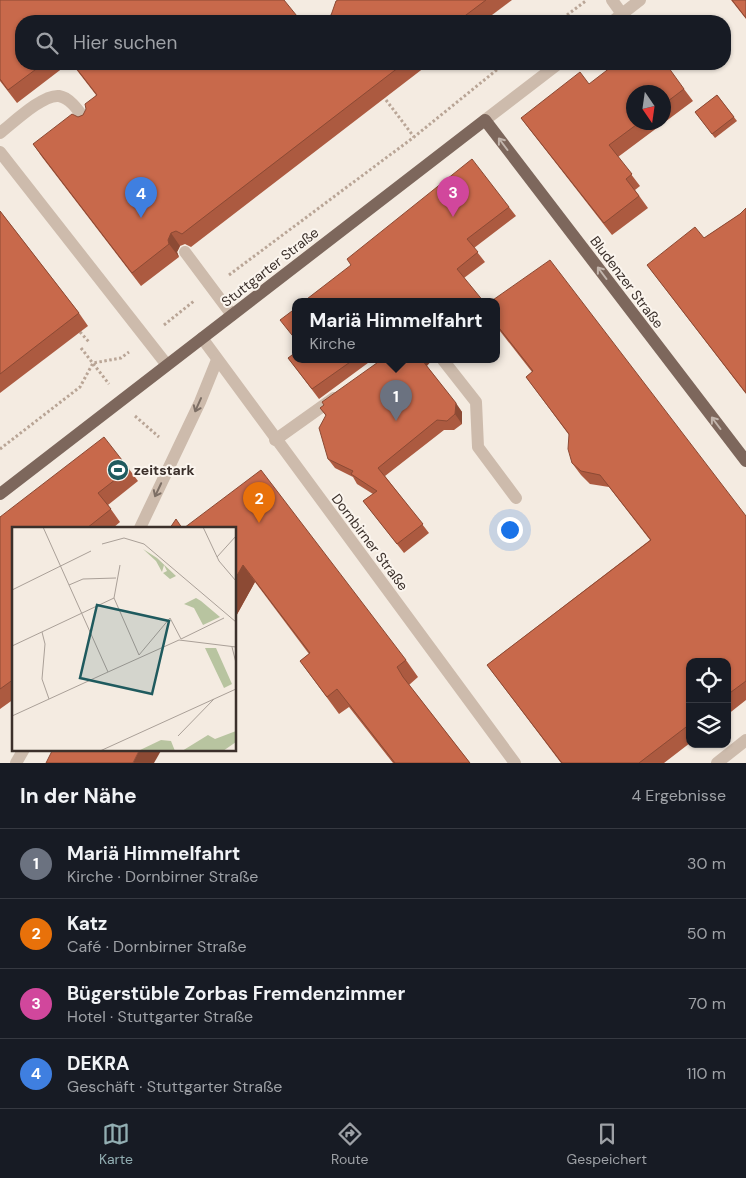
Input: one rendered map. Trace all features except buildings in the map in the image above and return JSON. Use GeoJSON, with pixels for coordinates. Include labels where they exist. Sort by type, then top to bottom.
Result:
{"type":"FeatureCollection","features":[{"type":"Feature","properties":{"kind":"main road","name":"Stuttgarter Straße"},"geometry":{"type":"LineString","coordinates":[[0,494],[485,120]]}},
{"type":"Feature","properties":{"kind":"main road","name":"Bludenzer Straße"},"geometry":{"type":"LineString","coordinates":[[485,120],[746,462]]}},
{"type":"Feature","properties":{"kind":"street"},"geometry":{"type":"LineString","coordinates":[[612,0],[616,15]]}},
{"type":"Feature","properties":{"kind":"street"},"geometry":{"type":"LineString","coordinates":[[621,15],[640,0]]}},
{"type":"Feature","properties":{"kind":"street","name":"Stuttgarter Straße"},"geometry":{"type":"LineString","coordinates":[[485,120],[550,70]]}},
{"type":"Feature","properties":{"kind":"street"},"geometry":{"type":"LineString","coordinates":[[0,133],[44,99],[59,96],[71,103],[87,122]]}},
{"type":"Feature","properties":{"kind":"street"},"geometry":{"type":"LineString","coordinates":[[0,152],[167,365]]}},
{"type":"Feature","properties":{"kind":"street"},"geometry":{"type":"LineString","coordinates":[[185,252],[232,315]]}},
{"type":"Feature","properties":{"kind":"street","name":"Dornbirner Straße"},"geometry":{"type":"LineString","coordinates":[[202,338],[275,440],[515,763]]}},
{"type":"Feature","properties":{"kind":"street"},"geometry":{"type":"LineString","coordinates":[[140,527],[200,402],[217,360]]}},
{"type":"Feature","properties":{"kind":"street"},"geometry":{"type":"LineString","coordinates":[[445,363],[476,402],[478,447],[516,498]]}},
{"type":"Feature","properties":{"kind":"street"},"geometry":{"type":"LineString","coordinates":[[275,440],[343,392]]}},
{"type":"Feature","properties":{"kind":"street"},"geometry":{"type":"LineString","coordinates":[[716,763],[746,740]]}},
{"type":"Feature","properties":{"kind":"street"},"geometry":{"type":"LineString","coordinates":[[16,763],[23,750]]}},
{"type":"Feature","properties":{"kind":"path"},"geometry":{"type":"LineString","coordinates":[[567,15],[587,0]]}},
{"type":"Feature","properties":{"kind":"path"},"geometry":{"type":"LineString","coordinates":[[93,363],[121,358],[211,288],[414,137],[497,70]]}},
{"type":"Feature","properties":{"kind":"path"},"geometry":{"type":"LineString","coordinates":[[382,94],[414,137]]}},
{"type":"Feature","properties":{"kind":"path"},"geometry":{"type":"LineString","coordinates":[[80,332],[89,342]]}},
{"type":"Feature","properties":{"kind":"path"},"geometry":{"type":"LineString","coordinates":[[81,348],[93,363]]}},
{"type":"Feature","properties":{"kind":"path"},"geometry":{"type":"LineString","coordinates":[[0,449],[80,387],[93,363]]}},
{"type":"Feature","properties":{"kind":"place","name":"Bügerstüble Zorbas Fremdenzimmer"},"geometry":{"type":"Point","coordinates":[453,217]}},
{"type":"Feature","properties":{"kind":"place","name":"DEKRA"},"geometry":{"type":"Point","coordinates":[141,218]}},
{"type":"Feature","properties":{"kind":"place","name":"Mariä Himmelfahrt"},"geometry":{"type":"Point","coordinates":[396,421]}},
{"type":"Feature","properties":{"kind":"place","name":"zeitstark"},"geometry":{"type":"Point","coordinates":[118,470]}},
{"type":"Feature","properties":{"kind":"place","name":"Katz"},"geometry":{"type":"Point","coordinates":[259,523]}}]}
